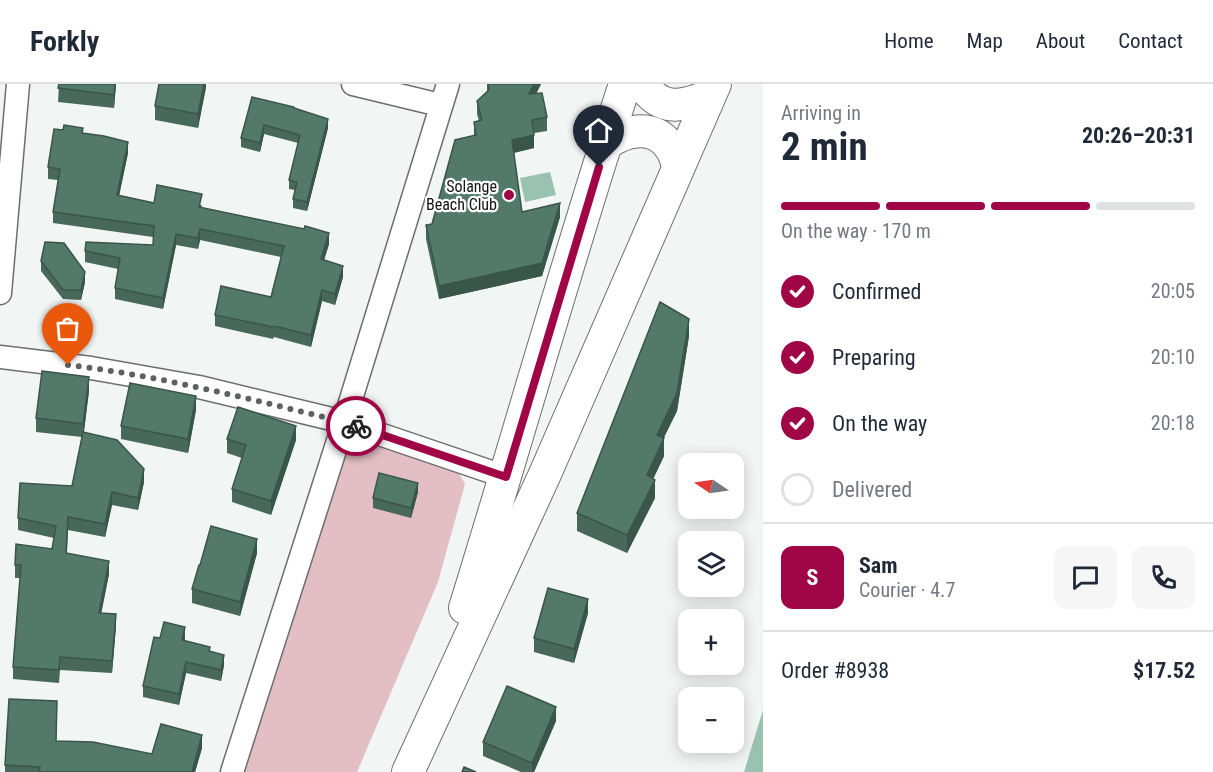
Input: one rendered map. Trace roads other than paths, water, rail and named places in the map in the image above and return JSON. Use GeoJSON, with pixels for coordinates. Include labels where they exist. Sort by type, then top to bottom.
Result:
{"type":"FeatureCollection","features":[{"type":"Feature","properties":{"kind":"street"},"geometry":{"type":"LineString","coordinates":[[0,293],[18,84]]}},
{"type":"Feature","properties":{"kind":"street"},"geometry":{"type":"LineString","coordinates":[[232,772],[344,422],[444,94],[353,84]]}},
{"type":"Feature","properties":{"kind":"street"},"geometry":{"type":"LineString","coordinates":[[427,729],[625,84]]}},
{"type":"Feature","properties":{"kind":"street"},"geometry":{"type":"LineString","coordinates":[[642,84],[648,93],[659,102],[674,106],[691,103],[712,90]]}},
{"type":"Feature","properties":{"kind":"street"},"geometry":{"type":"LineString","coordinates":[[408,772],[545,474],[712,90]]}},
{"type":"Feature","properties":{"kind":"street"},"geometry":{"type":"LineString","coordinates":[[606,144],[628,132],[641,130],[653,133],[670,146],[678,165]]}},
{"type":"Feature","properties":{"kind":"street"},"geometry":{"type":"LineString","coordinates":[[0,357],[91,368],[199,387],[344,422],[506,477]]}},
{"type":"Feature","properties":{"kind":"place","name":"Solange Beach Club"},"geometry":{"type":"Point","coordinates":[509,195]}}]}
